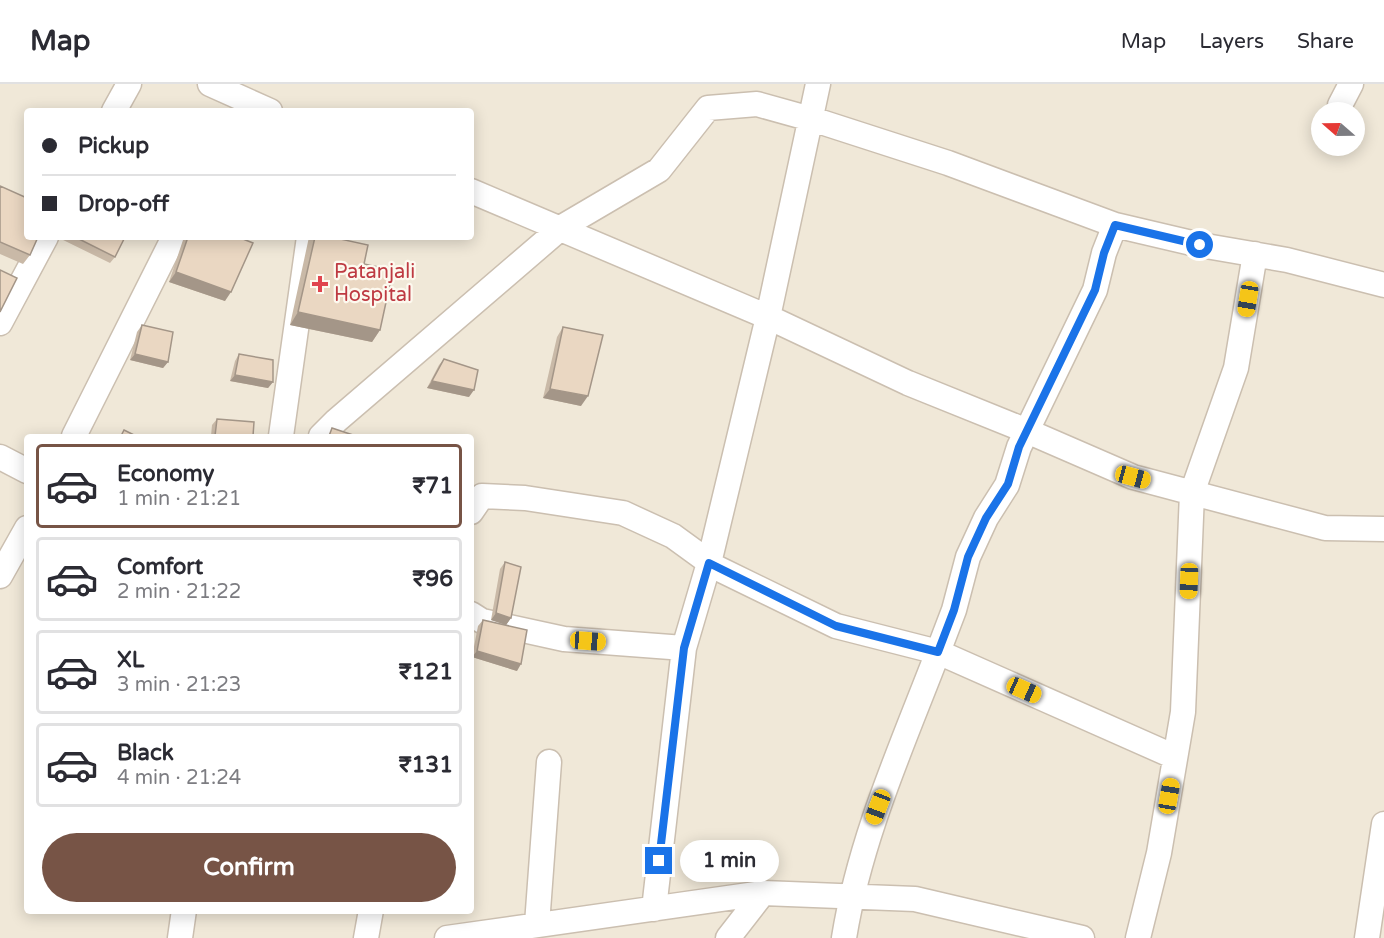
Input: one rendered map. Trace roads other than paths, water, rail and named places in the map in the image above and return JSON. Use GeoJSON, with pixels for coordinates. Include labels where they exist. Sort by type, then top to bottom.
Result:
{"type":"FeatureCollection","features":[{"type":"Feature","properties":{"kind":"street"},"geometry":{"type":"LineString","coordinates":[[116,108],[129,84]]}},
{"type":"Feature","properties":{"kind":"street"},"geometry":{"type":"LineString","coordinates":[[210,84],[241,106]]}},
{"type":"Feature","properties":{"kind":"street"},"geometry":{"type":"LineString","coordinates":[[654,909],[684,648],[709,563],[768,316],[812,121],[818,84]]}},
{"type":"Feature","properties":{"kind":"street"},"geometry":{"type":"LineString","coordinates":[[336,431],[562,227],[659,170],[708,108],[757,104],[948,163],[1115,225],[1200,245],[1256,254],[1384,285]]}},
{"type":"Feature","properties":{"kind":"street"},"geometry":{"type":"LineString","coordinates":[[474,192],[562,227],[768,316],[908,383],[1133,477],[1325,528],[1384,529]]}},
{"type":"Feature","properties":{"kind":"street"},"geometry":{"type":"LineString","coordinates":[[844,938],[851,897],[870,829],[954,610],[968,557],[986,518],[1008,484],[1027,431],[1095,290],[1104,253],[1115,225]]}},
{"type":"Feature","properties":{"kind":"street"},"geometry":{"type":"LineString","coordinates":[[0,323],[44,240]]}},
{"type":"Feature","properties":{"kind":"street"},"geometry":{"type":"LineString","coordinates":[[75,434],[172,240]]}},
{"type":"Feature","properties":{"kind":"street"},"geometry":{"type":"LineString","coordinates":[[281,434],[309,240]]}},
{"type":"Feature","properties":{"kind":"street"},"geometry":{"type":"LineString","coordinates":[[1138,938],[1159,853],[1183,712],[1192,493],[1236,368],[1256,254]]}},
{"type":"Feature","properties":{"kind":"street"},"geometry":{"type":"LineString","coordinates":[[0,458],[24,470]]}},
{"type":"Feature","properties":{"kind":"street"},"geometry":{"type":"LineString","coordinates":[[475,498],[525,498],[623,513],[673,536],[709,563],[836,626],[938,652],[1175,757]]}},
{"type":"Feature","properties":{"kind":"street"},"geometry":{"type":"LineString","coordinates":[[0,576],[24,533]]}},
{"type":"Feature","properties":{"kind":"street"},"geometry":{"type":"LineString","coordinates":[[474,616],[482,621],[564,639],[684,648]]}},
{"type":"Feature","properties":{"kind":"street"},"geometry":{"type":"LineString","coordinates":[[537,924],[549,762]]}},
{"type":"Feature","properties":{"kind":"street"},"geometry":{"type":"LineString","coordinates":[[1373,927],[1384,824]]}},
{"type":"Feature","properties":{"kind":"street"},"geometry":{"type":"LineString","coordinates":[[728,938],[763,893]]}},
{"type":"Feature","properties":{"kind":"street"},"geometry":{"type":"LineString","coordinates":[[447,938],[763,893],[915,899],[1082,938]]}},
{"type":"Feature","properties":{"kind":"street"},"geometry":{"type":"LineString","coordinates":[[180,938],[183,914]]}},
{"type":"Feature","properties":{"kind":"street"},"geometry":{"type":"LineString","coordinates":[[366,938],[370,914]]}},
{"type":"Feature","properties":{"kind":"place","name":"Patanjali Hospital"},"geometry":{"type":"Point","coordinates":[320,284]}}]}
